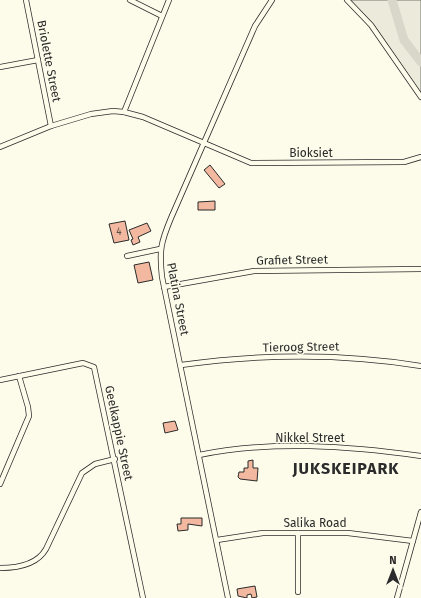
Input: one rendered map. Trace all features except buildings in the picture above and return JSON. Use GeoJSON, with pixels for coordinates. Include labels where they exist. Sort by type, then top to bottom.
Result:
{"type":"FeatureCollection","features":[{"type":"Feature","properties":{"kind":"street","name":"Briolette Street"},"geometry":{"type":"LineString","coordinates":[[26,0],[51,126]]}},
{"type":"Feature","properties":{"kind":"street"},"geometry":{"type":"LineString","coordinates":[[130,0],[162,16]]}},
{"type":"Feature","properties":{"kind":"street"},"geometry":{"type":"LineString","coordinates":[[124,112],[169,0]]}},
{"type":"Feature","properties":{"kind":"street","name":"Platina Street"},"geometry":{"type":"LineString","coordinates":[[228,598],[162,277],[160,243],[255,26],[272,0]]}},
{"type":"Feature","properties":{"kind":"street"},"geometry":{"type":"LineString","coordinates":[[347,0],[371,26],[421,96]]}},
{"type":"Feature","properties":{"kind":"street"},"geometry":{"type":"LineString","coordinates":[[0,67],[38,60]]}},
{"type":"Feature","properties":{"kind":"street","name":"Bioksiet"},"geometry":{"type":"LineString","coordinates":[[0,147],[51,126],[96,113],[124,112],[143,117],[246,162],[404,162],[421,157]]}},
{"type":"Feature","properties":{"kind":"street"},"geometry":{"type":"LineString","coordinates":[[127,256],[160,249]]}},
{"type":"Feature","properties":{"kind":"street","name":"Grafiet Street"},"geometry":{"type":"LineString","coordinates":[[164,287],[233,273],[254,271],[421,269]]}},
{"type":"Feature","properties":{"kind":"street","name":"Tieroog Street"},"geometry":{"type":"LineString","coordinates":[[181,365],[238,359],[333,357],[365,358],[421,366]]}},
{"type":"Feature","properties":{"kind":"street","name":"Geelkappie Street"},"geometry":{"type":"LineString","coordinates":[[0,380],[83,363],[94,367],[115,459],[143,598]]}},
{"type":"Feature","properties":{"kind":"street"},"geometry":{"type":"LineString","coordinates":[[0,484],[29,416],[28,407],[19,376]]}},
{"type":"Feature","properties":{"kind":"street","name":"Nikkel Street"},"geometry":{"type":"LineString","coordinates":[[199,455],[232,449],[325,447],[360,448],[421,456]]}},
{"type":"Feature","properties":{"kind":"street"},"geometry":{"type":"LineString","coordinates":[[0,568],[27,564],[39,559],[46,549],[82,473],[95,464],[115,459]]}},
{"type":"Feature","properties":{"kind":"street"},"geometry":{"type":"LineString","coordinates":[[397,598],[421,512]]}},
{"type":"Feature","properties":{"kind":"street"},"geometry":{"type":"LineString","coordinates":[[298,533],[298,592]]}},
{"type":"Feature","properties":{"kind":"street","name":"Salika Road"},"geometry":{"type":"LineString","coordinates":[[217,540],[254,534],[357,533],[413,542]]}},
{"type":"Feature","properties":{"kind":"shaded area"},"geometry":{"type":"Polygon","coordinates":[[[350,0],[421,0],[421,93],[373,24],[350,0]]]}},
{"type":"Feature","properties":{"kind":"waterway"},"geometry":{"type":"LineString","coordinates":[[392,0],[404,40],[421,62]]}},
{"type":"Feature","properties":{"kind":"district","name":"JUKSKEIPARK"},"geometry":{"type":"Point","coordinates":[346,468]}}]}
